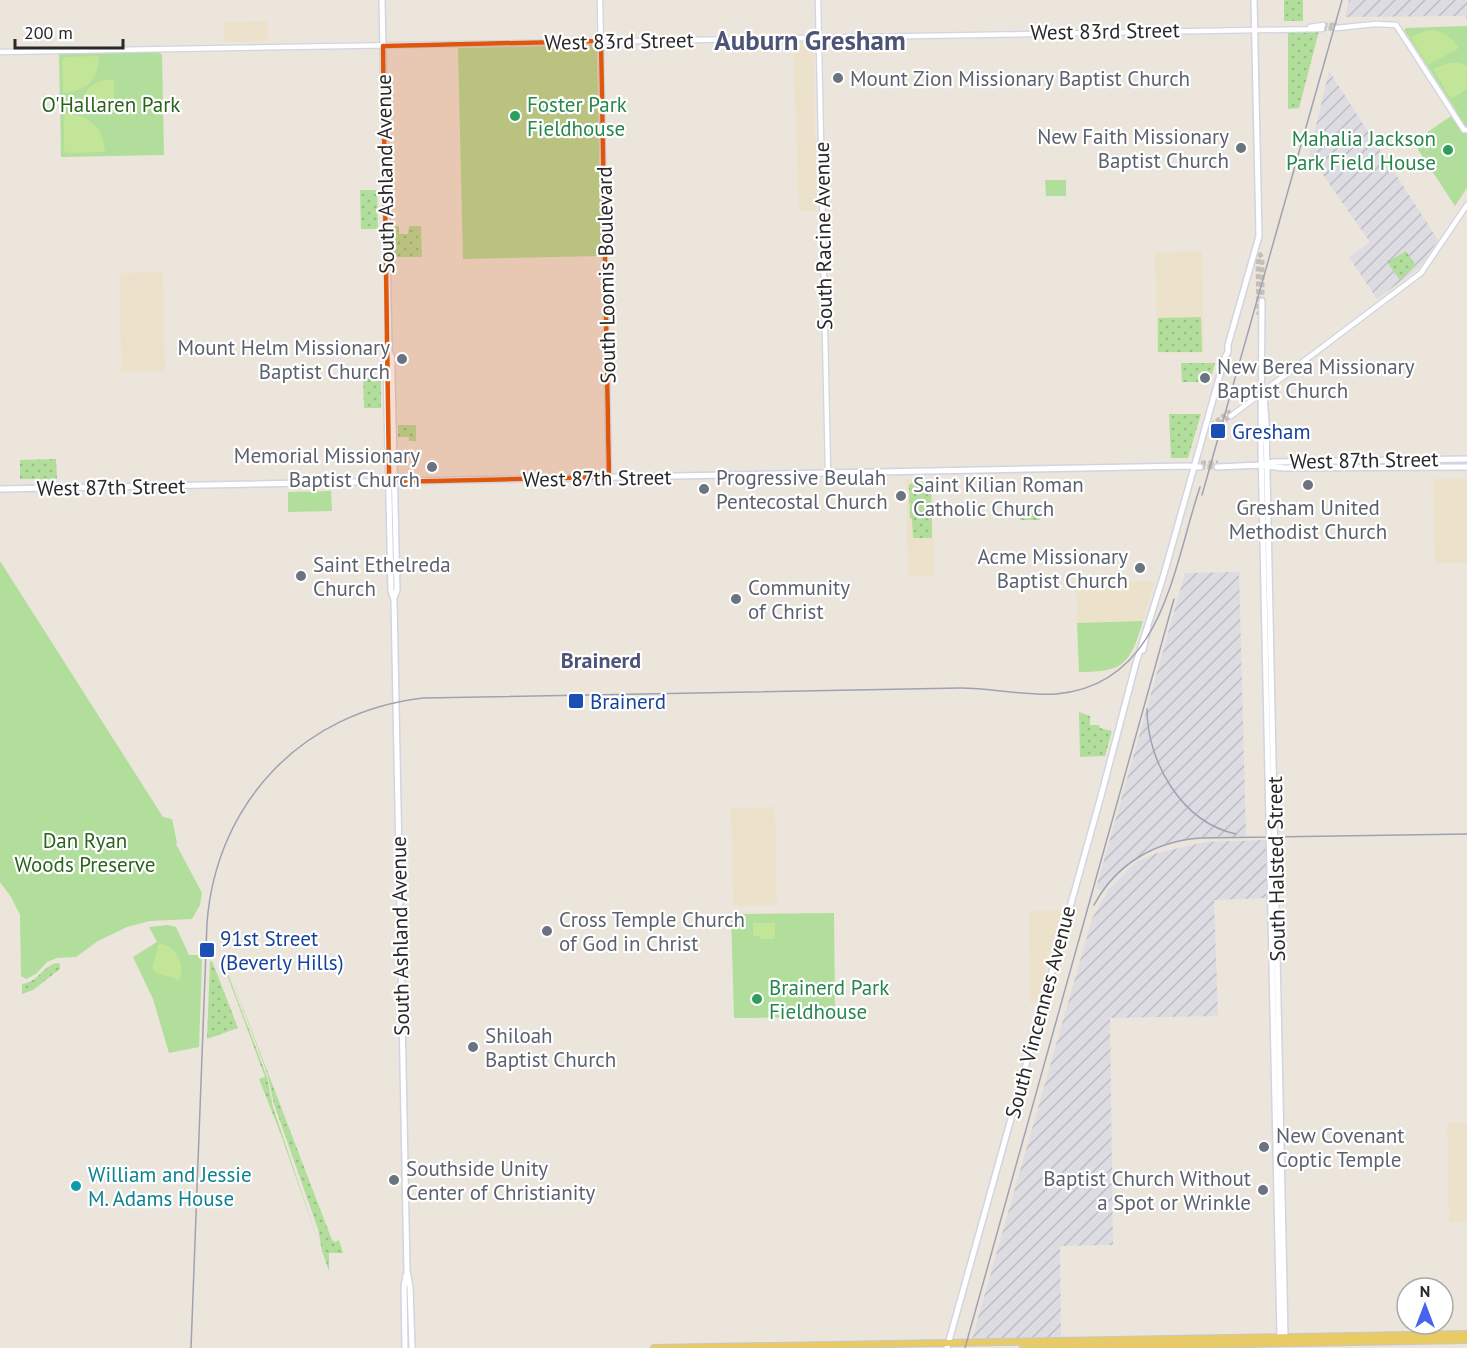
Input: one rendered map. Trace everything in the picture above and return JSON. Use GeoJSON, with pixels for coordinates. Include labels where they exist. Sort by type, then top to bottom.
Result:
{"type":"FeatureCollection","features":[{"type":"Feature","properties":{"kind":"main road","name":"South Ashland Avenue"},"geometry":{"type":"LineString","coordinates":[[382,0],[388,349],[386,358],[392,482],[391,591],[394,600],[407,1271],[404,1287],[405,1348]]}},
{"type":"Feature","properties":{"kind":"main road"},"geometry":{"type":"LineString","coordinates":[[1254,0],[1255,28]]}},
{"type":"Feature","properties":{"kind":"main road","name":"South Vincennes Avenue"},"geometry":{"type":"LineString","coordinates":[[948,1345],[1133,676],[1198,465],[1228,345],[1257,253],[1259,237],[1255,28]]}},
{"type":"Feature","properties":{"kind":"main road","name":"South Halsted Street"},"geometry":{"type":"LineString","coordinates":[[1263,302],[1260,318],[1265,400],[1283,1343]]}},
{"type":"Feature","properties":{"kind":"main road","name":"West 87th Street"},"geometry":{"type":"LineString","coordinates":[[1265,465],[1273,462],[1467,459]]}},
{"type":"Feature","properties":{"kind":"main road","name":"West 87th Street"},"geometry":{"type":"LineString","coordinates":[[0,489],[1198,465]]}},
{"type":"Feature","properties":{"kind":"main road","name":"West 87th Street"},"geometry":{"type":"LineString","coordinates":[[1217,465],[1467,467]]}},
{"type":"Feature","properties":{"kind":"main road","name":"South Ashland Avenue"},"geometry":{"type":"LineString","coordinates":[[407,1271],[411,1287],[412,1348]]}},
{"type":"Feature","properties":{"kind":"main road"},"geometry":{"type":"LineString","coordinates":[[654,1348],[1283,1343],[1467,1334]]}},
{"type":"Feature","properties":{"kind":"main road"},"geometry":{"type":"LineString","coordinates":[[1023,1348],[1467,1340]]}},
{"type":"Feature","properties":{"kind":"street","name":"South Loomis Boulevard"},"geometry":{"type":"LineString","coordinates":[[600,0],[609,477]]}},
{"type":"Feature","properties":{"kind":"street","name":"South Racine Avenue"},"geometry":{"type":"LineString","coordinates":[[818,0],[828,473]]}},
{"type":"Feature","properties":{"kind":"street"},"geometry":{"type":"LineString","coordinates":[[1337,27],[1382,24],[1396,26],[1465,130]]}},
{"type":"Feature","properties":{"kind":"street","name":"West 83rd Street"},"geometry":{"type":"LineString","coordinates":[[0,52],[1322,27]]}},
{"type":"Feature","properties":{"kind":"street"},"geometry":{"type":"LineString","coordinates":[[1232,413],[1422,273],[1467,205]]}},
{"type":"Feature","properties":{"kind":"highlighted area"},"geometry":{"type":"Polygon","coordinates":[[[601,41],[609,477],[389,482],[383,46],[601,41]]]}},
{"type":"Feature","properties":{"kind":"shaded area"},"geometry":{"type":"Polygon","coordinates":[[[1349,0],[1467,0],[1467,19],[1464,16],[1345,17],[1349,0]]]}},
{"type":"Feature","properties":{"kind":"shaded area"},"geometry":{"type":"Polygon","coordinates":[[[268,21],[268,41],[224,42],[224,22],[268,21]]]}},
{"type":"Feature","properties":{"kind":"shaded area"},"geometry":{"type":"Polygon","coordinates":[[[813,42],[817,211],[799,211],[793,43],[813,42]]]}},
{"type":"Feature","properties":{"kind":"shaded area"},"geometry":{"type":"Polygon","coordinates":[[[1329,71],[1438,240],[1419,268],[1377,299],[1349,257],[1370,242],[1309,155],[1329,71]]]}},
{"type":"Feature","properties":{"kind":"shaded area"},"geometry":{"type":"Polygon","coordinates":[[[1202,251],[1204,353],[1157,353],[1155,252],[1202,251]]]}},
{"type":"Feature","properties":{"kind":"shaded area"},"geometry":{"type":"Polygon","coordinates":[[[163,272],[165,371],[121,372],[120,273],[163,272]]]}},
{"type":"Feature","properties":{"kind":"shaded area"},"geometry":{"type":"Polygon","coordinates":[[[906,479],[932,479],[934,575],[908,576],[906,479]]]}},
{"type":"Feature","properties":{"kind":"shaded area"},"geometry":{"type":"Polygon","coordinates":[[[1433,479],[1467,479],[1467,563],[1435,563],[1433,479]]]}},
{"type":"Feature","properties":{"kind":"shaded area"},"geometry":{"type":"Polygon","coordinates":[[[1239,572],[1246,837],[1191,839],[1157,848],[1131,862],[1103,890],[1096,889],[1185,573],[1239,572]]]}},
{"type":"Feature","properties":{"kind":"shaded area"},"geometry":{"type":"Polygon","coordinates":[[[1155,581],[1135,648],[1119,667],[1098,672],[1079,672],[1076,583],[1155,581]]]}},
{"type":"Feature","properties":{"kind":"shaded area"},"geometry":{"type":"Polygon","coordinates":[[[775,807],[777,905],[733,906],[731,808],[775,807]]]}},
{"type":"Feature","properties":{"kind":"shaded area"},"geometry":{"type":"Polygon","coordinates":[[[1266,840],[1267,898],[1214,900],[1218,1016],[1110,1018],[1113,1245],[1060,1246],[1061,1337],[972,1339],[1092,919],[1108,890],[1136,862],[1157,853],[1205,842],[1266,840]]]}},
{"type":"Feature","properties":{"kind":"shaded area"},"geometry":{"type":"Polygon","coordinates":[[[1063,910],[1037,1002],[1030,1003],[1029,911],[1063,910]]]}},
{"type":"Feature","properties":{"kind":"shaded area"},"geometry":{"type":"Polygon","coordinates":[[[1447,1123],[1467,1123],[1467,1222],[1449,1222],[1447,1123]]]}},
{"type":"Feature","properties":{"kind":"green space"},"geometry":{"type":"Polygon","coordinates":[[[1284,0],[1303,0],[1303,21],[1284,21],[1284,0]]]}},
{"type":"Feature","properties":{"kind":"green space"},"geometry":{"type":"Polygon","coordinates":[[[1467,26],[1467,188],[1455,206],[1413,142],[1457,112],[1404,30],[1406,28],[1467,26]]]}},
{"type":"Feature","properties":{"kind":"green space"},"geometry":{"type":"Polygon","coordinates":[[[1427,30],[1445,34],[1459,48],[1428,65],[1411,37],[1427,30]]]}},
{"type":"Feature","properties":{"kind":"green space"},"geometry":{"type":"Polygon","coordinates":[[[1319,31],[1299,108],[1288,109],[1288,32],[1319,31]]]}},
{"type":"Feature","properties":{"kind":"green space"},"geometry":{"type":"Polygon","coordinates":[[[597,45],[601,256],[463,259],[458,48],[597,45]]]}},
{"type":"Feature","properties":{"kind":"green space","name":"O'Hallaren Park"},"geometry":{"type":"Polygon","coordinates":[[[159,52],[162,55],[164,155],[61,157],[59,54],[159,52]]]}},
{"type":"Feature","properties":{"kind":"green space"},"geometry":{"type":"Polygon","coordinates":[[[99,56],[97,71],[90,83],[78,90],[63,93],[62,60],[65,57],[99,56]]]}},
{"type":"Feature","properties":{"kind":"green space"},"geometry":{"type":"Polygon","coordinates":[[[1449,63],[1460,63],[1467,66],[1467,89],[1453,98],[1450,98],[1433,69],[1449,63]]]}},
{"type":"Feature","properties":{"kind":"green space"},"geometry":{"type":"Polygon","coordinates":[[[105,80],[114,80],[114,108],[111,111],[81,112],[83,100],[90,87],[105,80]]]}},
{"type":"Feature","properties":{"kind":"green space"},"geometry":{"type":"Polygon","coordinates":[[[64,114],[81,116],[94,124],[102,136],[105,152],[67,153],[64,150],[64,114]]]}},
{"type":"Feature","properties":{"kind":"green space"},"geometry":{"type":"Polygon","coordinates":[[[1045,180],[1066,180],[1066,196],[1046,196],[1045,180]]]}},
{"type":"Feature","properties":{"kind":"green space"},"geometry":{"type":"Polygon","coordinates":[[[360,190],[377,190],[378,229],[361,229],[360,190]]]}},
{"type":"Feature","properties":{"kind":"green space"},"geometry":{"type":"Polygon","coordinates":[[[394,226],[399,226],[399,234],[408,234],[409,226],[421,226],[422,257],[394,257],[394,226]]]}},
{"type":"Feature","properties":{"kind":"green space"},"geometry":{"type":"Polygon","coordinates":[[[1406,251],[1416,266],[1399,279],[1387,262],[1406,251]]]}},
{"type":"Feature","properties":{"kind":"green space"},"geometry":{"type":"Polygon","coordinates":[[[1201,317],[1202,352],[1158,352],[1158,318],[1201,317]]]}},
{"type":"Feature","properties":{"kind":"green space"},"geometry":{"type":"Polygon","coordinates":[[[1181,363],[1215,363],[1212,374],[1198,375],[1199,382],[1182,382],[1181,363]]]}},
{"type":"Feature","properties":{"kind":"green space"},"geometry":{"type":"Polygon","coordinates":[[[363,377],[381,377],[381,408],[364,408],[363,377]]]}},
{"type":"Feature","properties":{"kind":"green space"},"geometry":{"type":"Polygon","coordinates":[[[1169,414],[1201,414],[1188,458],[1171,458],[1169,414]]]}},
{"type":"Feature","properties":{"kind":"green space"},"geometry":{"type":"Polygon","coordinates":[[[398,425],[416,425],[416,441],[409,441],[409,437],[398,437],[398,425]]]}},
{"type":"Feature","properties":{"kind":"green space"},"geometry":{"type":"Polygon","coordinates":[[[56,459],[57,479],[20,479],[20,460],[56,459]]]}},
{"type":"Feature","properties":{"kind":"green space"},"geometry":{"type":"Polygon","coordinates":[[[931,480],[932,538],[913,538],[909,485],[914,481],[931,480]]]}},
{"type":"Feature","properties":{"kind":"green space"},"geometry":{"type":"Polygon","coordinates":[[[331,491],[332,511],[288,512],[288,492],[331,491]]]}},
{"type":"Feature","properties":{"kind":"green space"},"geometry":{"type":"Polygon","coordinates":[[[1019,505],[1040,505],[1040,520],[1020,520],[1019,505]]]}},
{"type":"Feature","properties":{"kind":"green space","name":"Dan Ryan Woods Preserve"},"geometry":{"type":"Polygon","coordinates":[[[0,561],[163,817],[172,819],[176,844],[202,893],[200,905],[192,919],[150,921],[127,927],[98,941],[76,957],[57,958],[47,962],[36,974],[26,979],[21,976],[20,915],[0,882],[0,561]]]}},
{"type":"Feature","properties":{"kind":"green space"},"geometry":{"type":"Polygon","coordinates":[[[1143,621],[1134,647],[1123,663],[1106,670],[1079,672],[1077,623],[1143,621]]]}},
{"type":"Feature","properties":{"kind":"green space"},"geometry":{"type":"Polygon","coordinates":[[[1079,712],[1090,716],[1090,725],[1099,725],[1100,728],[1112,731],[1105,756],[1080,757],[1079,712]]]}},
{"type":"Feature","properties":{"kind":"green space"},"geometry":{"type":"Polygon","coordinates":[[[834,913],[835,1017],[734,1018],[731,914],[834,913]]]}},
{"type":"Feature","properties":{"kind":"green space"},"geometry":{"type":"Polygon","coordinates":[[[753,923],[775,923],[775,939],[760,939],[760,936],[753,936],[753,923]]]}},
{"type":"Feature","properties":{"kind":"green space"},"geometry":{"type":"Polygon","coordinates":[[[168,925],[176,927],[189,955],[200,955],[202,961],[199,1047],[169,1053],[153,999],[133,957],[157,942],[149,927],[168,925]]]}},
{"type":"Feature","properties":{"kind":"green space"},"geometry":{"type":"Polygon","coordinates":[[[159,943],[171,948],[178,957],[181,967],[180,980],[156,973],[152,968],[159,943]]]}},
{"type":"Feature","properties":{"kind":"green space"},"geometry":{"type":"Polygon","coordinates":[[[210,961],[212,961],[238,1028],[207,1039],[210,961]]]}},
{"type":"Feature","properties":{"kind":"green space"},"geometry":{"type":"Polygon","coordinates":[[[222,961],[267,1077],[273,1107],[319,1244],[259,1079],[265,1077],[222,961]]]}},
{"type":"Feature","properties":{"kind":"green space"},"geometry":{"type":"Polygon","coordinates":[[[225,961],[332,1240],[335,1242],[339,1240],[343,1253],[329,1253],[329,1271],[318,1229],[274,1104],[267,1073],[225,961]]]}},
{"type":"Feature","properties":{"kind":"green space"},"geometry":{"type":"Polygon","coordinates":[[[60,964],[60,969],[33,990],[22,994],[22,984],[33,980],[48,967],[60,964]]]}},
{"type":"Feature","properties":{"kind":"tunnel"},"geometry":{"type":"LineString","coordinates":[[1323,25],[1337,25]]}},
{"type":"Feature","properties":{"kind":"tunnel"},"geometry":{"type":"LineString","coordinates":[[1322,29],[1336,28]]}},
{"type":"Feature","properties":{"kind":"tunnel"},"geometry":{"type":"LineString","coordinates":[[1259,253],[1262,258],[1262,301]]}},
{"type":"Feature","properties":{"kind":"tunnel"},"geometry":{"type":"LineString","coordinates":[[1258,259],[1259,315]]}},
{"type":"Feature","properties":{"kind":"tunnel"},"geometry":{"type":"LineString","coordinates":[[1211,425],[1232,410]]}},
{"type":"Feature","properties":{"kind":"tunnel"},"geometry":{"type":"LineString","coordinates":[[1209,431],[1231,416]]}},
{"type":"Feature","properties":{"kind":"tunnel"},"geometry":{"type":"LineString","coordinates":[[1201,463],[1218,463]]}},
{"type":"Feature","properties":{"kind":"tunnel"},"geometry":{"type":"LineString","coordinates":[[1200,467],[1217,467]]}},
{"type":"Feature","properties":{"kind":"railway"},"geometry":{"type":"LineString","coordinates":[[1202,495],[1342,0]]}},
{"type":"Feature","properties":{"kind":"railway"},"geometry":{"type":"LineString","coordinates":[[191,1348],[207,923],[214,879],[228,839],[247,803],[273,771],[304,744],[339,722],[379,707],[423,698],[960,688],[1056,694],[1092,686],[1120,669],[1141,646],[1158,617],[1171,585],[1200,487]]}},
{"type":"Feature","properties":{"kind":"railway"},"geometry":{"type":"LineString","coordinates":[[965,1348],[1174,599]]}},
{"type":"Feature","properties":{"kind":"railway"},"geometry":{"type":"LineString","coordinates":[[1147,709],[1153,749],[1171,786],[1199,817],[1216,827],[1236,834]]}},
{"type":"Feature","properties":{"kind":"railway"},"geometry":{"type":"LineString","coordinates":[[1094,905],[1103,890],[1125,867],[1153,850],[1184,840],[1467,834]]}},
{"type":"Feature","properties":{"kind":"place","name":"Mount Zion Missionary Baptist Church"},"geometry":{"type":"Point","coordinates":[838,78]}},
{"type":"Feature","properties":{"kind":"place","name":"Foster Park Fieldhouse"},"geometry":{"type":"Point","coordinates":[515,116]}},
{"type":"Feature","properties":{"kind":"place","name":"New Faith Missionary Baptist Church"},"geometry":{"type":"Point","coordinates":[1241,148]}},
{"type":"Feature","properties":{"kind":"place","name":"Mahalia Jackson Park Field House"},"geometry":{"type":"Point","coordinates":[1448,150]}},
{"type":"Feature","properties":{"kind":"place","name":"Mount Helm Missionary Baptist Church"},"geometry":{"type":"Point","coordinates":[402,359]}},
{"type":"Feature","properties":{"kind":"place","name":"New Berea Missionary Baptist Church"},"geometry":{"type":"Point","coordinates":[1205,378]}},
{"type":"Feature","properties":{"kind":"place","name":"Gresham"},"geometry":{"type":"Point","coordinates":[1218,431]}},
{"type":"Feature","properties":{"kind":"place","name":"Memorial Missionary Baptist Church"},"geometry":{"type":"Point","coordinates":[432,467]}},
{"type":"Feature","properties":{"kind":"place","name":"Gresham United Methodist Church"},"geometry":{"type":"Point","coordinates":[1308,485]}},
{"type":"Feature","properties":{"kind":"place","name":"Progressive Beulah Pentecostal Church"},"geometry":{"type":"Point","coordinates":[704,489]}},
{"type":"Feature","properties":{"kind":"place","name":"Saint Kilian Roman Catholic Church"},"geometry":{"type":"Point","coordinates":[901,496]}},
{"type":"Feature","properties":{"kind":"place","name":"Acme Missionary Baptist Church"},"geometry":{"type":"Point","coordinates":[1140,568]}},
{"type":"Feature","properties":{"kind":"place","name":"Saint Ethelreda Church"},"geometry":{"type":"Point","coordinates":[301,576]}},
{"type":"Feature","properties":{"kind":"place","name":"Community of Christ"},"geometry":{"type":"Point","coordinates":[736,599]}},
{"type":"Feature","properties":{"kind":"place","name":"Brainerd"},"geometry":{"type":"Point","coordinates":[576,701]}},
{"type":"Feature","properties":{"kind":"place","name":"Cross Temple Church of God in Christ"},"geometry":{"type":"Point","coordinates":[547,931]}},
{"type":"Feature","properties":{"kind":"place","name":"91st Street (Beverly Hills)"},"geometry":{"type":"Point","coordinates":[207,950]}},
{"type":"Feature","properties":{"kind":"place","name":"Brainerd Park Fieldhouse"},"geometry":{"type":"Point","coordinates":[757,999]}},
{"type":"Feature","properties":{"kind":"place","name":"Shiloah Baptist Church"},"geometry":{"type":"Point","coordinates":[473,1047]}},
{"type":"Feature","properties":{"kind":"place","name":"New Covenant Coptic Temple"},"geometry":{"type":"Point","coordinates":[1264,1147]}},
{"type":"Feature","properties":{"kind":"place","name":"Southside Unity Center of Christianity"},"geometry":{"type":"Point","coordinates":[394,1180]}},
{"type":"Feature","properties":{"kind":"place","name":"William and Jessie M. Adams House"},"geometry":{"type":"Point","coordinates":[76,1186]}},
{"type":"Feature","properties":{"kind":"place","name":"Baptist Church Without a Spot or Wrinkle"},"geometry":{"type":"Point","coordinates":[1263,1190]}},
{"type":"Feature","properties":{"kind":"district","name":"Auburn Gresham"},"geometry":{"type":"Point","coordinates":[810,40]}},
{"type":"Feature","properties":{"kind":"district","name":"Brainerd"},"geometry":{"type":"Point","coordinates":[601,660]}}]}
